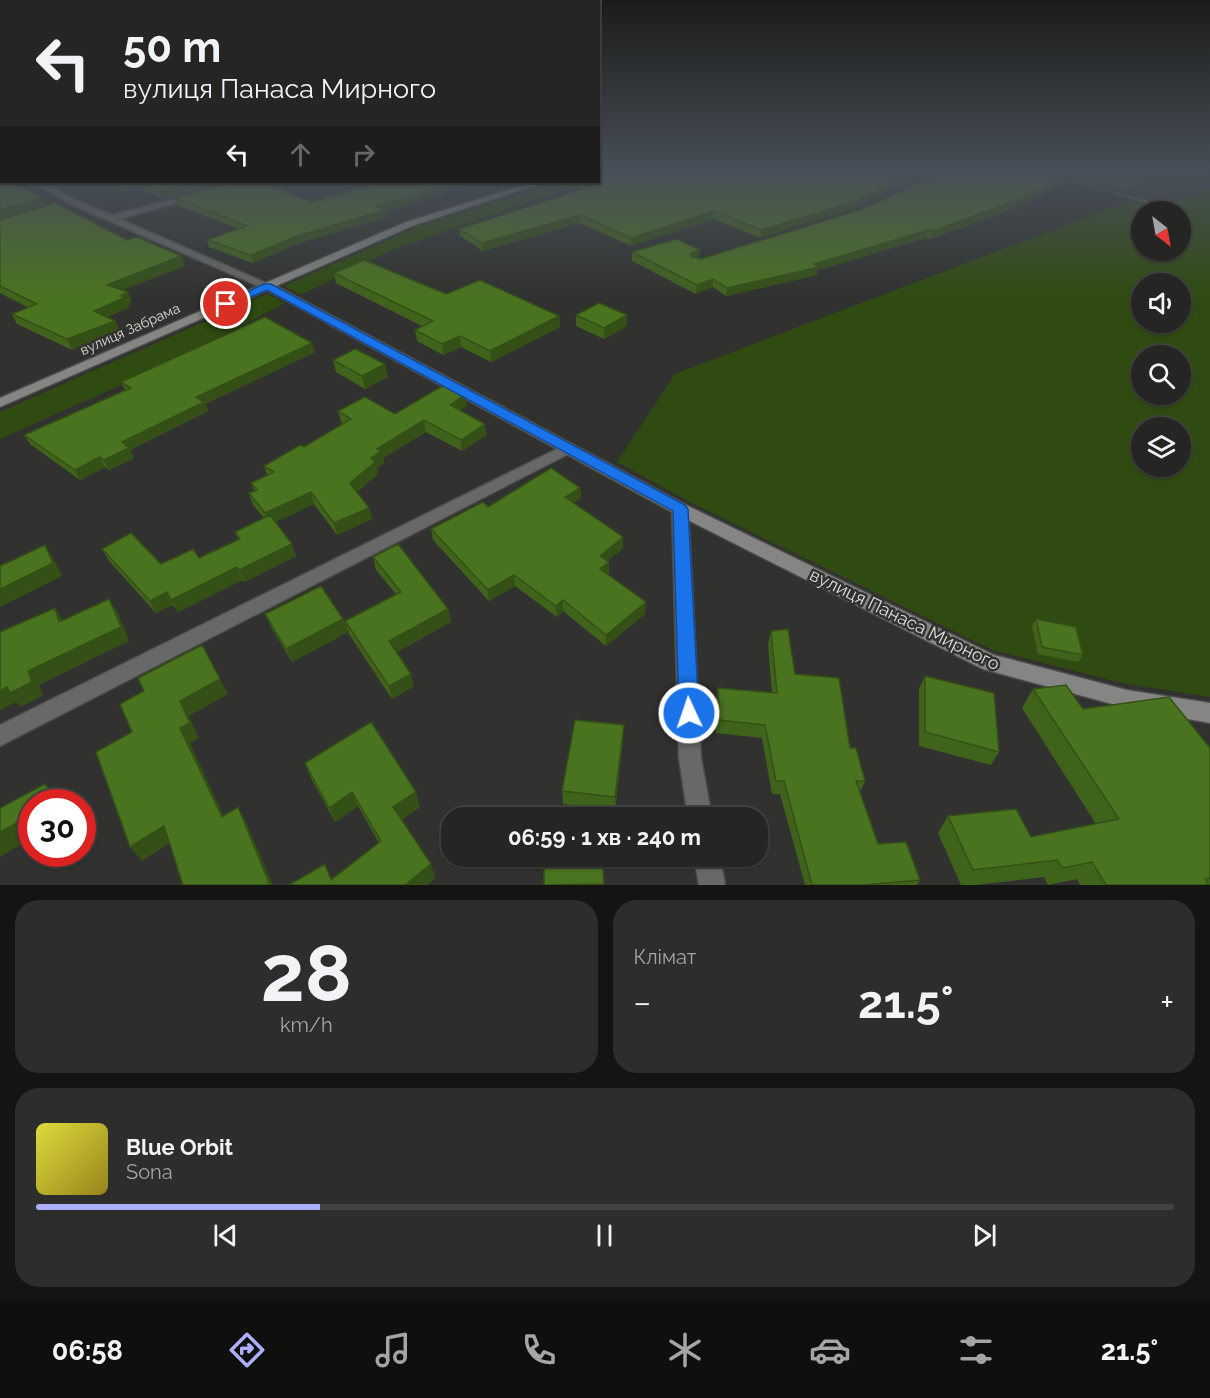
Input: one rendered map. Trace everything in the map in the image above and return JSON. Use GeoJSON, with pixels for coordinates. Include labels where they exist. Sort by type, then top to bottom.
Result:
{"type":"FeatureCollection","features":[{"type":"Feature","properties":{"kind":"street"},"geometry":{"type":"LineString","coordinates":[[105,215],[267,286]]}},
{"type":"Feature","properties":{"kind":"street"},"geometry":{"type":"LineString","coordinates":[[113,218],[123,215]]}},
{"type":"Feature","properties":{"kind":"street","name":"вулиця Забрама"},"geometry":{"type":"LineString","coordinates":[[0,403],[409,224],[436,215]]}},
{"type":"Feature","properties":{"kind":"street","name":"вулиця Панаса Мирного"},"geometry":{"type":"LineString","coordinates":[[267,286],[680,509],[990,663],[1127,699],[1210,713]]}},
{"type":"Feature","properties":{"kind":"street"},"geometry":{"type":"LineString","coordinates":[[0,736],[569,448]]}},
{"type":"Feature","properties":{"kind":"street"},"geometry":{"type":"LineString","coordinates":[[680,509],[690,758],[698,807]]}},
{"type":"Feature","properties":{"kind":"street"},"geometry":{"type":"LineString","coordinates":[[709,867],[712,885]]}},
{"type":"Feature","properties":{"kind":"green space"},"geometry":{"type":"Polygon","coordinates":[[[453,215],[492,215],[392,250],[300,295],[284,286],[417,227],[453,215]]]}},
{"type":"Feature","properties":{"kind":"green space"},"geometry":{"type":"Polygon","coordinates":[[[1092,215],[1131,215],[1131,261],[1191,261],[1191,215],[1210,215],[1210,697],[1122,683],[992,650],[686,500],[617,462],[675,374],[1092,215]]]}},
{"type":"Feature","properties":{"kind":"green space"},"geometry":{"type":"Polygon","coordinates":[[[267,294],[285,303],[168,364],[0,439],[0,412],[267,294]]]}},
{"type":"Feature","properties":{"kind":"building"},"geometry":{"type":"Polygon","coordinates":[[[15,215],[79,215],[127,240],[137,237],[181,256],[107,285],[128,292],[121,296],[126,297],[94,311],[115,321],[67,339],[12,314],[37,304],[0,286],[0,220],[15,215]]]}},
{"type":"Feature","properties":{"kind":"building"},"geometry":{"type":"Polygon","coordinates":[[[219,215],[367,215],[297,236],[251,255],[207,240],[247,226],[219,215]]]}},
{"type":"Feature","properties":{"kind":"building"},"geometry":{"type":"Polygon","coordinates":[[[502,215],[579,215],[482,243],[459,229],[502,215]]]}},
{"type":"Feature","properties":{"kind":"building"},"geometry":{"type":"Polygon","coordinates":[[[581,215],[701,215],[631,238],[581,215]]]}},
{"type":"Feature","properties":{"kind":"building"},"geometry":{"type":"Polygon","coordinates":[[[725,215],[809,215],[761,230],[725,215]]]}},
{"type":"Feature","properties":{"kind":"building"},"geometry":{"type":"Polygon","coordinates":[[[843,215],[976,215],[933,231],[928,230],[814,264],[819,267],[727,288],[713,279],[697,285],[632,252],[677,239],[700,250],[691,253],[691,257],[701,259],[843,215]]]}},
{"type":"Feature","properties":{"kind":"building"},"geometry":{"type":"Polygon","coordinates":[[[364,260],[446,294],[480,280],[559,316],[490,351],[460,336],[442,344],[415,330],[433,321],[334,273],[364,260]]]}},
{"type":"Feature","properties":{"kind":"building"},"geometry":{"type":"Polygon","coordinates":[[[599,303],[627,315],[604,328],[576,315],[599,303]]]}},
{"type":"Feature","properties":{"kind":"building"},"geometry":{"type":"Polygon","coordinates":[[[265,317],[312,343],[196,397],[204,402],[122,442],[129,448],[104,460],[100,457],[75,470],[24,435],[131,388],[121,382],[265,317]]]}},
{"type":"Feature","properties":{"kind":"building"},"geometry":{"type":"Polygon","coordinates":[[[355,349],[385,364],[362,376],[333,360],[355,349]]]}},
{"type":"Feature","properties":{"kind":"building"},"geometry":{"type":"Polygon","coordinates":[[[449,382],[462,389],[465,395],[450,405],[485,424],[461,440],[424,420],[377,449],[381,451],[371,458],[375,462],[350,483],[369,508],[334,523],[311,492],[265,513],[249,493],[257,490],[251,483],[274,472],[264,466],[300,445],[304,447],[351,419],[338,411],[365,397],[395,414],[449,382]]]}},
{"type":"Feature","properties":{"kind":"building"},"geometry":{"type":"Polygon","coordinates":[[[551,468],[580,488],[565,497],[623,537],[600,556],[609,562],[600,569],[646,602],[606,635],[563,600],[556,606],[514,575],[488,590],[431,529],[483,502],[488,507],[551,468]]]}},
{"type":"Feature","properties":{"kind":"building"},"geometry":{"type":"Polygon","coordinates":[[[270,515],[292,544],[239,570],[237,567],[171,600],[167,592],[150,601],[102,549],[131,533],[161,564],[193,549],[199,558],[240,539],[235,532],[270,515]]]}},
{"type":"Feature","properties":{"kind":"building"},"geometry":{"type":"Polygon","coordinates":[[[398,544],[448,609],[389,641],[411,674],[389,686],[345,621],[401,592],[373,557],[398,544]]]}},
{"type":"Feature","properties":{"kind":"building"},"geometry":{"type":"Polygon","coordinates":[[[45,545],[53,563],[0,589],[0,566],[45,545]]]}},
{"type":"Feature","properties":{"kind":"building"},"geometry":{"type":"Polygon","coordinates":[[[321,586],[343,619],[286,649],[265,614],[321,586]]]}},
{"type":"Feature","properties":{"kind":"building"},"geometry":{"type":"Polygon","coordinates":[[[109,599],[121,627],[28,671],[32,682],[10,693],[7,687],[0,691],[0,632],[55,608],[59,622],[109,599]]]}},
{"type":"Feature","properties":{"kind":"building"},"geometry":{"type":"Polygon","coordinates":[[[1036,619],[1076,627],[1083,655],[1042,647],[1036,619]]]}},
{"type":"Feature","properties":{"kind":"building"},"geometry":{"type":"Polygon","coordinates":[[[788,629],[795,674],[839,678],[850,748],[856,748],[865,781],[856,781],[878,844],[906,842],[920,880],[864,885],[812,885],[784,781],[776,781],[765,725],[719,720],[718,688],[777,693],[771,631],[788,629]]]}},
{"type":"Feature","properties":{"kind":"building"},"geometry":{"type":"Polygon","coordinates":[[[202,645],[220,679],[180,701],[190,723],[180,728],[222,817],[238,807],[270,885],[183,885],[164,826],[130,847],[96,752],[132,732],[120,704],[144,691],[138,678],[202,645]]]}},
{"type":"Feature","properties":{"kind":"building"},"geometry":{"type":"Polygon","coordinates":[[[925,676],[994,693],[999,752],[925,732],[925,676]]]}},
{"type":"Feature","properties":{"kind":"building"},"geometry":{"type":"Polygon","coordinates":[[[1066,685],[1083,709],[1169,697],[1210,748],[1210,878],[1205,879],[1209,885],[1106,885],[1092,862],[1063,868],[1057,860],[973,870],[948,816],[1016,809],[1031,837],[1119,819],[1033,689],[1066,685]]]}},
{"type":"Feature","properties":{"kind":"building"},"geometry":{"type":"Polygon","coordinates":[[[575,720],[624,725],[615,797],[562,791],[575,720]]]}},
{"type":"Feature","properties":{"kind":"building"},"geometry":{"type":"Polygon","coordinates":[[[371,722],[416,792],[393,807],[431,864],[405,885],[289,885],[325,864],[331,880],[381,841],[352,792],[329,808],[305,763],[371,722]]]}},
{"type":"Feature","properties":{"kind":"building"},"geometry":{"type":"Polygon","coordinates":[[[45,784],[48,789],[36,789],[45,784]]]}},
{"type":"Feature","properties":{"kind":"building"},"geometry":{"type":"Polygon","coordinates":[[[18,798],[18,822],[0,832],[0,808],[18,798]]]}},
{"type":"Feature","properties":{"kind":"building"},"geometry":{"type":"Polygon","coordinates":[[[544,867],[603,867],[604,884],[544,885],[544,867]]]}},
{"type":"Feature","properties":{"kind":"route"},"geometry":{"type":"LineString","coordinates":[[226,304],[267,286],[680,509],[689,713]]}}]}
